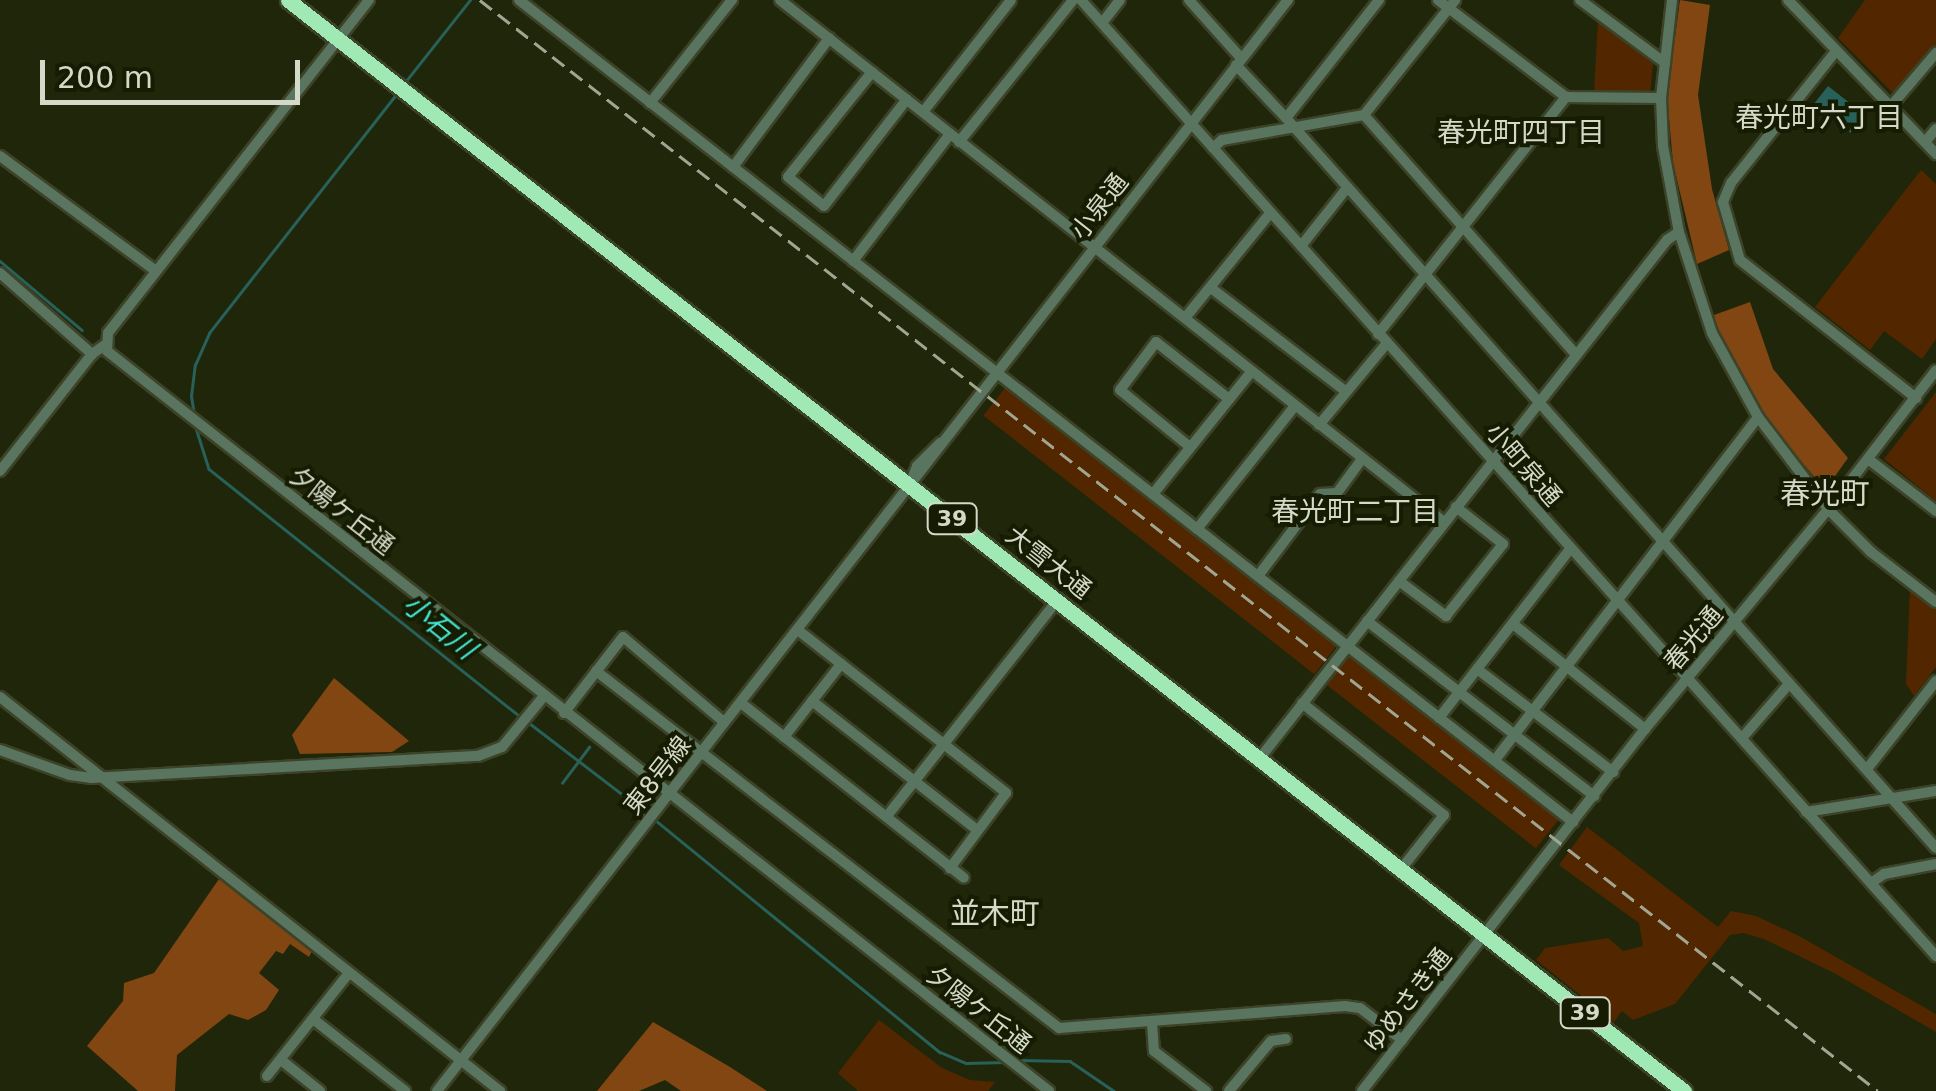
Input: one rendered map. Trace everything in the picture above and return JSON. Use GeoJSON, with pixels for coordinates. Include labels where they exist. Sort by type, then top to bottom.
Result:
{"type":"FeatureCollection","features":[{"type":"Feature","properties":{"kind":"highway","name":"大雪大通"},"geometry":{"type":"LineString","coordinates":[[288,0],[1684,1091]]}},
{"type":"Feature","properties":{"kind":"street"},"geometry":{"type":"LineString","coordinates":[[0,471],[92,354],[104,345],[108,333],[368,0]]}},
{"type":"Feature","properties":{"kind":"street"},"geometry":{"type":"LineString","coordinates":[[520,0],[1574,822]]}},
{"type":"Feature","properties":{"kind":"street"},"geometry":{"type":"LineString","coordinates":[[650,103],[732,0]]}},
{"type":"Feature","properties":{"kind":"street"},"geometry":{"type":"LineString","coordinates":[[780,0],[1444,522]]}},
{"type":"Feature","properties":{"kind":"street"},"geometry":{"type":"LineString","coordinates":[[923,112],[1011,0]]}},
{"type":"Feature","properties":{"kind":"street"},"geometry":{"type":"LineString","coordinates":[[853,261],[1073,0]]}},
{"type":"Feature","properties":{"kind":"street","name":"小町泉通"},"geometry":{"type":"LineString","coordinates":[[1081,0],[1806,812],[1930,942],[1936,956]]}},
{"type":"Feature","properties":{"kind":"street"},"geometry":{"type":"LineString","coordinates":[[1102,23],[1120,0]]}},
{"type":"Feature","properties":{"kind":"street"},"geometry":{"type":"LineString","coordinates":[[1189,0],[1424,276],[1936,848]]}},
{"type":"Feature","properties":{"kind":"street","name":"小泉通"},"geometry":{"type":"LineString","coordinates":[[910,485],[1288,0]]}},
{"type":"Feature","properties":{"kind":"street"},"geometry":{"type":"LineString","coordinates":[[1290,123],[1378,0]]}},
{"type":"Feature","properties":{"kind":"street"},"geometry":{"type":"LineString","coordinates":[[1438,0],[1452,4],[1566,97],[1661,98]]}},
{"type":"Feature","properties":{"kind":"street"},"geometry":{"type":"LineString","coordinates":[[1580,0],[1665,64]]}},
{"type":"Feature","properties":{"kind":"street"},"geometry":{"type":"LineString","coordinates":[[1672,0],[1661,98],[1663,146],[1679,232],[1712,333],[1758,418],[1828,509],[1871,552],[1936,602]]}},
{"type":"Feature","properties":{"kind":"street"},"geometry":{"type":"LineString","coordinates":[[1788,0],[1936,154]]}},
{"type":"Feature","properties":{"kind":"street"},"geometry":{"type":"LineString","coordinates":[[1213,148],[1222,140],[1290,123],[1364,115],[1452,4]]}},
{"type":"Feature","properties":{"kind":"street"},"geometry":{"type":"LineString","coordinates":[[734,167],[829,38]]}},
{"type":"Feature","properties":{"kind":"street"},"geometry":{"type":"LineString","coordinates":[[1836,51],[1731,183],[1723,202],[1740,260],[1916,398]]}},
{"type":"Feature","properties":{"kind":"street"},"geometry":{"type":"LineString","coordinates":[[1891,106],[1936,53]]}},
{"type":"Feature","properties":{"kind":"street"},"geometry":{"type":"LineString","coordinates":[[872,72],[788,177],[824,206],[907,100]]}},
{"type":"Feature","properties":{"kind":"street"},"geometry":{"type":"LineString","coordinates":[[1319,425],[1424,276],[1566,97]]}},
{"type":"Feature","properties":{"kind":"street"},"geometry":{"type":"LineString","coordinates":[[1364,115],[1576,355]]}},
{"type":"Feature","properties":{"kind":"street"},"geometry":{"type":"LineString","coordinates":[[1925,142],[1936,129]]}},
{"type":"Feature","properties":{"kind":"street"},"geometry":{"type":"LineString","coordinates":[[0,156],[156,271]]}},
{"type":"Feature","properties":{"kind":"street"},"geometry":{"type":"LineString","coordinates":[[1301,246],[1347,188]]}},
{"type":"Feature","properties":{"kind":"street"},"geometry":{"type":"LineString","coordinates":[[1185,318],[1270,212]]}},
{"type":"Feature","properties":{"kind":"street"},"geometry":{"type":"LineString","coordinates":[[1260,758],[1667,240],[1679,232]]}},
{"type":"Feature","properties":{"kind":"street"},"geometry":{"type":"LineString","coordinates":[[0,273],[92,354]]}},
{"type":"Feature","properties":{"kind":"street"},"geometry":{"type":"LineString","coordinates":[[1212,288],[1344,391]]}},
{"type":"Feature","properties":{"kind":"street"},"geometry":{"type":"LineString","coordinates":[[1190,447],[1120,390],[1156,342],[1229,399]]}},
{"type":"Feature","properties":{"kind":"street","name":"夕陽ケ丘通"},"geometry":{"type":"LineString","coordinates":[[104,345],[111,356],[1049,1091]]}},
{"type":"Feature","properties":{"kind":"street","name":"春光通"},"geometry":{"type":"LineString","coordinates":[[1486,935],[1645,730],[1828,509],[1936,370]]}},
{"type":"Feature","properties":{"kind":"street"},"geometry":{"type":"LineString","coordinates":[[1153,494],[1251,372]]}},
{"type":"Feature","properties":{"kind":"street"},"geometry":{"type":"LineString","coordinates":[[1197,529],[1294,407]]}},
{"type":"Feature","properties":{"kind":"street"},"geometry":{"type":"LineString","coordinates":[[1495,760],[1758,418]]}},
{"type":"Feature","properties":{"kind":"street"},"geometry":{"type":"LineString","coordinates":[[1868,458],[1936,511]]}},
{"type":"Feature","properties":{"kind":"street"},"geometry":{"type":"LineString","coordinates":[[1258,576],[1320,494],[1337,492],[1362,459]]}},
{"type":"Feature","properties":{"kind":"street","name":"東8号線"},"geometry":{"type":"LineString","coordinates":[[437,1091],[910,485]]}},
{"type":"Feature","properties":{"kind":"street"},"geometry":{"type":"LineString","coordinates":[[1399,581],[1446,616],[1503,544],[1456,507]]}},
{"type":"Feature","properties":{"kind":"street"},"geometry":{"type":"LineString","coordinates":[[1439,718],[1570,549]]}},
{"type":"Feature","properties":{"kind":"street"},"geometry":{"type":"LineString","coordinates":[[886,816],[1056,602]]}},
{"type":"Feature","properties":{"kind":"street"},"geometry":{"type":"LineString","coordinates":[[1367,621],[1594,796]]}},
{"type":"Feature","properties":{"kind":"street"},"geometry":{"type":"LineString","coordinates":[[1513,624],[1645,730]]}},
{"type":"Feature","properties":{"kind":"street"},"geometry":{"type":"LineString","coordinates":[[799,631],[1006,792],[950,868]]}},
{"type":"Feature","properties":{"kind":"street"},"geometry":{"type":"LineString","coordinates":[[564,713],[622,637],[724,722]]}},
{"type":"Feature","properties":{"kind":"street"},"geometry":{"type":"LineString","coordinates":[[784,737],[841,664]]}},
{"type":"Feature","properties":{"kind":"street"},"geometry":{"type":"LineString","coordinates":[[1478,670],[1612,772]]}},
{"type":"Feature","properties":{"kind":"street"},"geometry":{"type":"LineString","coordinates":[[596,671],[1048,1022],[1073,1030],[1346,1006],[1360,1008],[1402,1040]]}},
{"type":"Feature","properties":{"kind":"street"},"geometry":{"type":"LineString","coordinates":[[1867,770],[1936,681]]}},
{"type":"Feature","properties":{"kind":"street"},"geometry":{"type":"LineString","coordinates":[[1742,738],[1789,684]]}},
{"type":"Feature","properties":{"kind":"street"},"geometry":{"type":"LineString","coordinates":[[0,750],[70,775],[101,776],[478,756],[502,747],[544,696]]}},
{"type":"Feature","properties":{"kind":"street"},"geometry":{"type":"LineString","coordinates":[[0,697],[500,1091]]}},
{"type":"Feature","properties":{"kind":"street"},"geometry":{"type":"LineString","coordinates":[[812,701],[977,830]]}},
{"type":"Feature","properties":{"kind":"street"},"geometry":{"type":"LineString","coordinates":[[741,702],[964,878]]}},
{"type":"Feature","properties":{"kind":"street"},"geometry":{"type":"LineString","coordinates":[[1302,704],[1444,815],[1401,869]]}},
{"type":"Feature","properties":{"kind":"street"},"geometry":{"type":"LineString","coordinates":[[1806,812],[1936,790]]}},
{"type":"Feature","properties":{"kind":"street"},"geometry":{"type":"LineString","coordinates":[[1872,883],[1884,874],[1936,864]]}},
{"type":"Feature","properties":{"kind":"street","name":"ゆめさき通"},"geometry":{"type":"LineString","coordinates":[[1362,1091],[1486,935]]}},
{"type":"Feature","properties":{"kind":"street"},"geometry":{"type":"LineString","coordinates":[[268,1076],[348,974]]}},
{"type":"Feature","properties":{"kind":"street"},"geometry":{"type":"LineString","coordinates":[[313,1019],[405,1091]]}},
{"type":"Feature","properties":{"kind":"street"},"geometry":{"type":"LineString","coordinates":[[1152,1023],[1154,1051],[1206,1091]]}},
{"type":"Feature","properties":{"kind":"street"},"geometry":{"type":"LineString","coordinates":[[1229,1091],[1272,1042],[1286,1039]]}},
{"type":"Feature","properties":{"kind":"street"},"geometry":{"type":"LineString","coordinates":[[281,1060],[320,1091]]}},
{"type":"Feature","properties":{"kind":"shaded area"},"geometry":{"type":"Polygon","coordinates":[[[1680,0],[1710,5],[1698,95],[1712,189],[1729,250],[1697,264],[1673,163],[1667,96],[1680,0]]]}},
{"type":"Feature","properties":{"kind":"shaded area"},"geometry":{"type":"Polygon","coordinates":[[[1865,0],[1936,0],[1936,47],[1895,95],[1838,38],[1865,0]]]}},
{"type":"Feature","properties":{"kind":"shaded area"},"geometry":{"type":"Polygon","coordinates":[[[1598,21],[1653,64],[1650,93],[1594,92],[1598,21]]]}},
{"type":"Feature","properties":{"kind":"shaded area"},"geometry":{"type":"Polygon","coordinates":[[[1921,170],[1936,184],[1936,339],[1922,359],[1884,331],[1870,350],[1815,307],[1921,170]]]}},
{"type":"Feature","properties":{"kind":"shaded area"},"geometry":{"type":"Polygon","coordinates":[[[1750,302],[1773,369],[1848,458],[1825,490],[1763,415],[1716,335],[1714,315],[1750,302]]]}},
{"type":"Feature","properties":{"kind":"shaded area"},"geometry":{"type":"Polygon","coordinates":[[[1005,388],[1336,647],[1314,674],[983,416],[1005,388]]]}},
{"type":"Feature","properties":{"kind":"shaded area"},"geometry":{"type":"Polygon","coordinates":[[[1936,392],[1936,501],[1884,459],[1936,392]]]}},
{"type":"Feature","properties":{"kind":"shaded area"},"geometry":{"type":"Polygon","coordinates":[[[1910,588],[1936,608],[1936,667],[1914,696],[1906,684],[1910,588]]]}},
{"type":"Feature","properties":{"kind":"shaded area"},"geometry":{"type":"Polygon","coordinates":[[[1349,654],[1559,818],[1536,848],[1326,684],[1349,654]]]}},
{"type":"Feature","properties":{"kind":"shaded area"},"geometry":{"type":"Polygon","coordinates":[[[334,678],[409,741],[392,752],[300,754],[292,735],[334,678]]]}},
{"type":"Feature","properties":{"kind":"shaded area"},"geometry":{"type":"Polygon","coordinates":[[[1587,827],[1718,927],[1731,911],[1756,916],[1799,936],[1936,1014],[1936,1032],[1836,974],[1743,933],[1730,935],[1675,1004],[1633,1020],[1622,1011],[1614,1022],[1536,960],[1545,948],[1608,938],[1623,951],[1643,946],[1639,923],[1559,865],[1587,827]]]}},
{"type":"Feature","properties":{"kind":"shaded area"},"geometry":{"type":"Polygon","coordinates":[[[219,879],[312,951],[309,957],[290,944],[283,954],[276,951],[259,973],[279,990],[266,1010],[248,1020],[229,1014],[177,1055],[175,1091],[138,1091],[87,1046],[123,1001],[124,983],[154,973],[219,879]]]}},
{"type":"Feature","properties":{"kind":"shaded area"},"geometry":{"type":"Polygon","coordinates":[[[879,1020],[942,1068],[970,1080],[995,1082],[988,1091],[858,1091],[838,1073],[879,1020]]]}},
{"type":"Feature","properties":{"kind":"shaded area"},"geometry":{"type":"Polygon","coordinates":[[[653,1022],[767,1091],[681,1091],[665,1080],[639,1091],[597,1091],[653,1022]]]}},
{"type":"Feature","properties":{"kind":"water"},"geometry":{"type":"Polygon","coordinates":[[[1828,86],[1865,115],[1851,133],[1814,104],[1828,86]]]}},
{"type":"Feature","properties":{"kind":"waterway","name":"小石川"},"geometry":{"type":"LineString","coordinates":[[406,81],[470,0]]}},
{"type":"Feature","properties":{"kind":"waterway","name":"小石川"},"geometry":{"type":"LineString","coordinates":[[194,415],[191,396],[195,365],[209,333],[398,92]]}},
{"type":"Feature","properties":{"kind":"waterway"},"geometry":{"type":"LineString","coordinates":[[0,261],[82,330]]}},
{"type":"Feature","properties":{"kind":"waterway","name":"小石川"},"geometry":{"type":"LineString","coordinates":[[196,428],[209,469],[521,717]]}},
{"type":"Feature","properties":{"kind":"waterway","name":"小石川"},"geometry":{"type":"LineString","coordinates":[[528,722],[648,814]]}},
{"type":"Feature","properties":{"kind":"waterway"},"geometry":{"type":"LineString","coordinates":[[562,783],[589,747]]}},
{"type":"Feature","properties":{"kind":"waterway","name":"小石川"},"geometry":{"type":"LineString","coordinates":[[654,819],[940,1052],[966,1063],[1006,1062]]}},
{"type":"Feature","properties":{"kind":"waterway","name":"小石川"},"geometry":{"type":"LineString","coordinates":[[1019,1060],[1070,1061],[1114,1091]]}},
{"type":"Feature","properties":{"kind":"railway"},"geometry":{"type":"LineString","coordinates":[[480,0],[1878,1091]]}},
{"type":"Feature","properties":{"kind":"district","name":"春光町六丁目"},"geometry":{"type":"Point","coordinates":[1819,118]}},
{"type":"Feature","properties":{"kind":"district","name":"春光町四丁目"},"geometry":{"type":"Point","coordinates":[1521,133]}},
{"type":"Feature","properties":{"kind":"district","name":"春光町"},"geometry":{"type":"Point","coordinates":[1825,494]}},
{"type":"Feature","properties":{"kind":"district","name":"春光町二丁目"},"geometry":{"type":"Point","coordinates":[1355,512]}},
{"type":"Feature","properties":{"kind":"district","name":"並木町"},"geometry":{"type":"Point","coordinates":[995,914]}}]}
